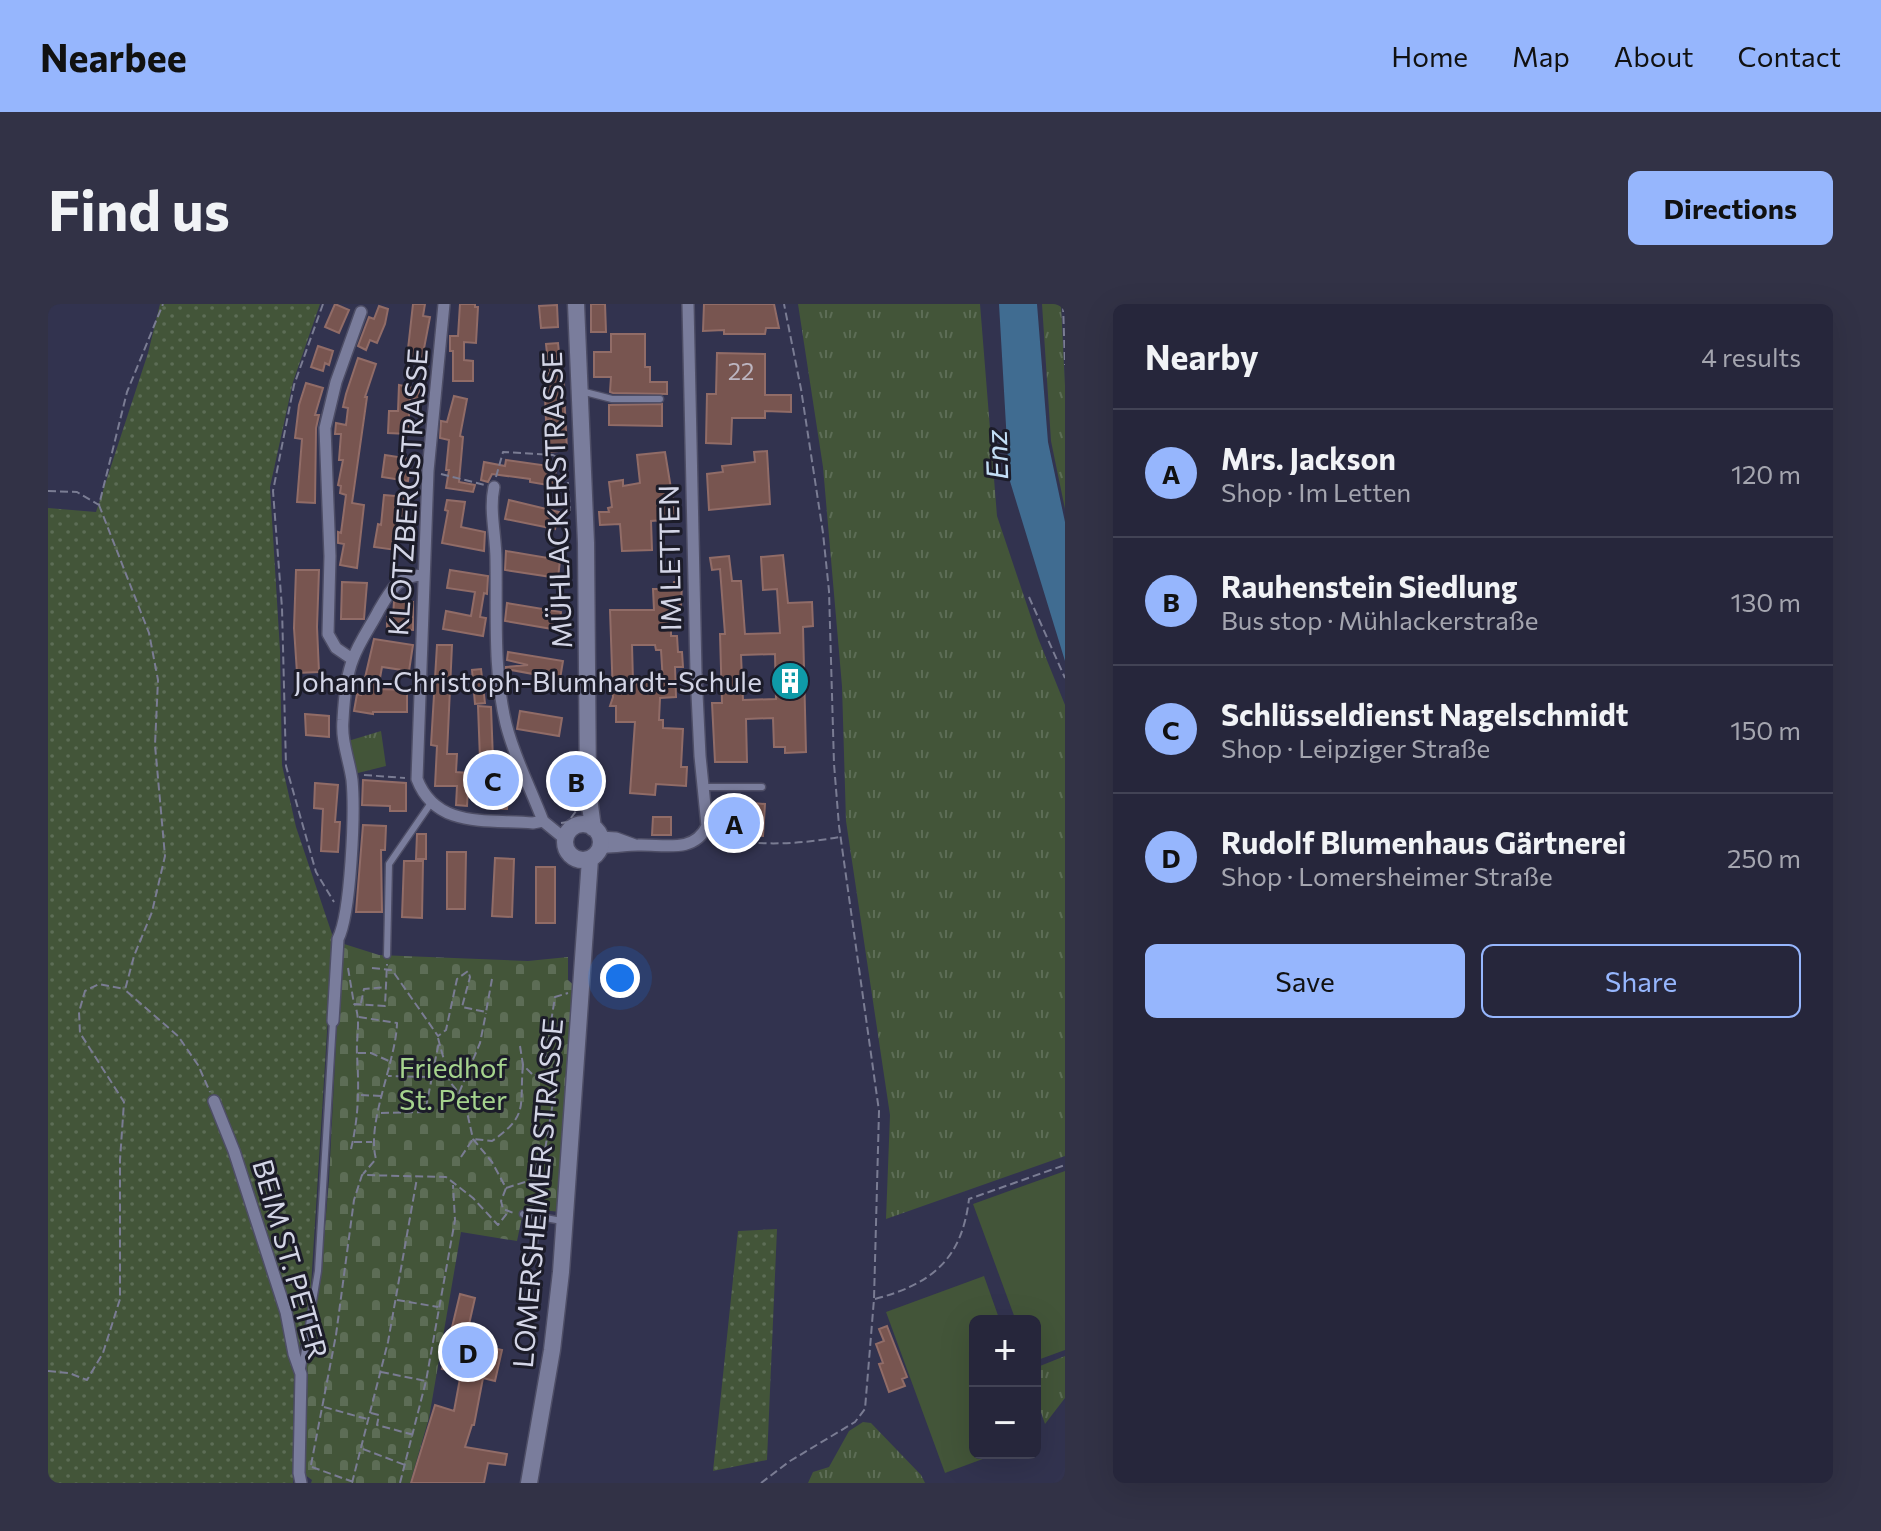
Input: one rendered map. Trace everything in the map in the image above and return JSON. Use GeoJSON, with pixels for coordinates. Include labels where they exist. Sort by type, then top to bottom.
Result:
{"type":"FeatureCollection","features":[{"type":"Feature","properties":{"kind":"street","name":"KLOTZBERGSTRASSE"},"geometry":{"type":"LineString","coordinates":[[417,779],[428,471],[444,304]]}},
{"type":"Feature","properties":{"kind":"street","name":"MÜHLACKERSTRASSE"},"geometry":{"type":"LineString","coordinates":[[576,304],[587,558],[588,838]]}},
{"type":"Feature","properties":{"kind":"street","name":"IM LETTEN"},"geometry":{"type":"LineString","coordinates":[[688,304],[696,673],[707,826],[702,836]]}},
{"type":"Feature","properties":{"kind":"street"},"geometry":{"type":"LineString","coordinates":[[352,659],[336,648],[328,634],[330,556],[325,428],[336,382],[361,312]]}},
{"type":"Feature","properties":{"kind":"street"},"geometry":{"type":"LineString","coordinates":[[494,487],[491,500],[501,702],[507,728],[543,821],[559,835],[570,830],[588,838],[635,845],[679,847],[693,843],[702,836]]}},
{"type":"Feature","properties":{"kind":"street"},"geometry":{"type":"LineString","coordinates":[[333,1021],[338,939],[344,928],[347,908],[352,822],[352,780],[343,741],[352,659],[391,588],[402,579],[424,575]]}},
{"type":"Feature","properties":{"kind":"street"},"geometry":{"type":"LineString","coordinates":[[417,779],[431,803],[440,811],[456,817],[533,823],[543,821]]}},
{"type":"Feature","properties":{"kind":"street","name":"LOMERSHEIMER STRASSE"},"geometry":{"type":"LineString","coordinates":[[529,1483],[552,1350],[565,1222],[588,838]]}},
{"type":"Feature","properties":{"kind":"street","name":"BEIM ST. PETER"},"geometry":{"type":"LineString","coordinates":[[214,1101],[234,1151],[286,1312],[301,1374],[301,1483]]}},
{"type":"Feature","properties":{"kind":"lane"},"geometry":{"type":"LineString","coordinates":[[579,391],[612,399],[660,399]]}},
{"type":"Feature","properties":{"kind":"lane"},"geometry":{"type":"LineString","coordinates":[[704,787],[762,787]]}},
{"type":"Feature","properties":{"kind":"lane"},"geometry":{"type":"LineString","coordinates":[[387,955],[389,864],[431,803]]}},
{"type":"Feature","properties":{"kind":"lane"},"geometry":{"type":"LineString","coordinates":[[301,1374],[318,1271],[333,1021]]}},
{"type":"Feature","properties":{"kind":"lane"},"geometry":{"type":"LineString","coordinates":[[523,1214],[565,1222]]}},
{"type":"Feature","properties":{"kind":"lane"},"geometry":{"type":"LineString","coordinates":[[534,1244],[537,1218]]}},
{"type":"Feature","properties":{"kind":"path"},"geometry":{"type":"LineString","coordinates":[[125,990],[134,956],[152,912],[165,856],[155,745],[158,680],[149,633],[99,505],[127,392],[163,304]]}},
{"type":"Feature","properties":{"kind":"path"},"geometry":{"type":"LineString","coordinates":[[323,304],[294,385],[273,491],[282,608],[286,766],[316,872],[337,906],[347,908]]}},
{"type":"Feature","properties":{"kind":"path"},"geometry":{"type":"LineString","coordinates":[[761,1483],[790,1461],[855,1422],[867,1402],[874,1299],[879,1111],[841,837],[834,764],[829,591],[801,389],[784,304]]}},
{"type":"Feature","properties":{"kind":"path"},"geometry":{"type":"LineString","coordinates":[[1063,304],[1065,365]]}},
{"type":"Feature","properties":{"kind":"path"},"geometry":{"type":"LineString","coordinates":[[428,471],[494,487],[503,452],[553,455],[566,472],[570,509]]}},
{"type":"Feature","properties":{"kind":"path"},"geometry":{"type":"LineString","coordinates":[[48,491],[77,492],[99,505]]}},
{"type":"Feature","properties":{"kind":"path"},"geometry":{"type":"LineString","coordinates":[[1029,597],[1065,678]]}},
{"type":"Feature","properties":{"kind":"path"},"geometry":{"type":"LineString","coordinates":[[352,780],[364,775],[417,779]]}},
{"type":"Feature","properties":{"kind":"path"},"geometry":{"type":"LineString","coordinates":[[559,835],[558,824],[573,817],[574,811],[588,838]]}},
{"type":"Feature","properties":{"kind":"path"},"geometry":{"type":"LineString","coordinates":[[702,836],[733,842],[807,843],[841,837]]}},
{"type":"Feature","properties":{"kind":"path"},"geometry":{"type":"LineString","coordinates":[[354,1004],[385,1006],[387,955]]}},
{"type":"Feature","properties":{"kind":"path"},"geometry":{"type":"LineString","coordinates":[[346,958],[359,1017],[359,1094],[351,1149]]}},
{"type":"Feature","properties":{"kind":"path"},"geometry":{"type":"LineString","coordinates":[[372,968],[392,970],[438,1036],[450,1082],[459,1093],[467,1112],[473,1139],[492,1162],[506,1188],[501,1201],[503,1209],[523,1214]]}},
{"type":"Feature","properties":{"kind":"path"},"geometry":{"type":"LineString","coordinates":[[438,1036],[446,1030],[457,979],[468,971],[470,977],[462,1007],[486,1012]]}},
{"type":"Feature","properties":{"kind":"path"},"geometry":{"type":"LineString","coordinates":[[459,1093],[480,1043],[492,979]]}},
{"type":"Feature","properties":{"kind":"path"},"geometry":{"type":"LineString","coordinates":[[48,1371],[69,1373],[87,1380],[103,1353],[120,1299],[124,1102],[80,1033],[79,1012],[85,991],[99,984],[125,990],[178,1036],[198,1065],[214,1101]]}},
{"type":"Feature","properties":{"kind":"path"},"geometry":{"type":"LineString","coordinates":[[361,1004],[364,989],[386,987]]}},
{"type":"Feature","properties":{"kind":"path"},"geometry":{"type":"LineString","coordinates":[[506,1188],[528,1181],[545,1150],[555,1090],[543,1072],[555,997]]}},
{"type":"Feature","properties":{"kind":"path"},"geometry":{"type":"LineString","coordinates":[[359,1017],[397,1023],[396,1044],[372,1142],[376,1159],[362,1175],[354,1200],[345,1282],[311,1467],[354,1483],[396,1299],[417,1177]]}},
{"type":"Feature","properties":{"kind":"path"},"geometry":{"type":"LineString","coordinates":[[379,1113],[425,1112],[439,1042]]}},
{"type":"Feature","properties":{"kind":"path"},"geometry":{"type":"LineString","coordinates":[[473,1139],[492,1141],[510,1129],[523,1108],[520,1046]]}},
{"type":"Feature","properties":{"kind":"path"},"geometry":{"type":"LineString","coordinates":[[357,1053],[371,1053],[390,1061]]}},
{"type":"Feature","properties":{"kind":"path"},"geometry":{"type":"LineString","coordinates":[[523,1065],[534,1076],[543,1072]]}},
{"type":"Feature","properties":{"kind":"path"},"geometry":{"type":"LineString","coordinates":[[386,1076],[432,1077]]}},
{"type":"Feature","properties":{"kind":"path"},"geometry":{"type":"LineString","coordinates":[[359,1094],[382,1096]]}},
{"type":"Feature","properties":{"kind":"path"},"geometry":{"type":"LineString","coordinates":[[461,1157],[473,1139]]}},
{"type":"Feature","properties":{"kind":"path"},"geometry":{"type":"LineString","coordinates":[[353,1142],[372,1142]]}},
{"type":"Feature","properties":{"kind":"path"},"geometry":{"type":"LineString","coordinates":[[874,1299],[924,1280],[945,1264],[967,1218],[969,1199],[1065,1165]]}},
{"type":"Feature","properties":{"kind":"path"},"geometry":{"type":"LineString","coordinates":[[362,1175],[447,1176],[498,1225],[508,1212]]}},
{"type":"Feature","properties":{"kind":"path"},"geometry":{"type":"LineString","coordinates":[[400,1483],[426,1381],[455,1220],[453,1184]]}},
{"type":"Feature","properties":{"kind":"path"},"geometry":{"type":"LineString","coordinates":[[396,1299],[439,1307]]}},
{"type":"Feature","properties":{"kind":"path"},"geometry":{"type":"LineString","coordinates":[[380,1372],[426,1381]]}},
{"type":"Feature","properties":{"kind":"path"},"geometry":{"type":"LineString","coordinates":[[323,1406],[367,1419]]}},
{"type":"Feature","properties":{"kind":"path"},"geometry":{"type":"LineString","coordinates":[[370,1412],[379,1415],[377,1425],[414,1436]]}},
{"type":"Feature","properties":{"kind":"path"},"geometry":{"type":"LineString","coordinates":[[363,1449],[406,1465]]}},
{"type":"Feature","properties":{"kind":"green space"},"geometry":{"type":"Polygon","coordinates":[[[160,304],[320,304],[293,382],[270,487],[280,650],[282,765],[296,827],[333,937],[310,1302],[294,1374],[293,1483],[48,1483],[48,508],[96,512],[148,353],[160,304]]]}},
{"type":"Feature","properties":{"kind":"green space"},"geometry":{"type":"Polygon","coordinates":[[[798,304],[980,304],[997,516],[1038,638],[1065,705],[1065,1156],[886,1219],[890,1115],[846,821],[842,686],[823,467],[798,304]]]}},
{"type":"Feature","properties":{"kind":"green space"},"geometry":{"type":"Polygon","coordinates":[[[1042,304],[1061,304],[1065,509],[1051,441],[1042,304]]]}},
{"type":"Feature","properties":{"kind":"green space"},"geometry":{"type":"Polygon","coordinates":[[[381,731],[386,766],[354,774],[348,741],[381,731]]]}},
{"type":"Feature","properties":{"kind":"green space","name":"Friedhof St. Peter"},"geometry":{"type":"Polygon","coordinates":[[[341,943],[379,955],[528,961],[568,957],[568,980],[577,988],[560,1212],[524,1208],[517,1241],[461,1232],[429,1418],[410,1483],[311,1483],[312,1480],[301,1472],[304,1375],[321,1272],[329,1180],[341,943]]]}},
{"type":"Feature","properties":{"kind":"green space"},"geometry":{"type":"Polygon","coordinates":[[[1065,1171],[1065,1350],[1041,1359],[1041,1315],[1014,1315],[973,1204],[1065,1171]]]}},
{"type":"Feature","properties":{"kind":"green space"},"geometry":{"type":"Polygon","coordinates":[[[777,1229],[767,1460],[713,1471],[738,1231],[777,1229]]]}},
{"type":"Feature","properties":{"kind":"green space"},"geometry":{"type":"Polygon","coordinates":[[[984,1276],[998,1315],[969,1315],[969,1459],[983,1459],[945,1473],[886,1312],[984,1276]]]}},
{"type":"Feature","properties":{"kind":"green space"},"geometry":{"type":"Polygon","coordinates":[[[1065,1356],[1065,1398],[1045,1424],[1041,1412],[1041,1366],[1065,1356]]]}},
{"type":"Feature","properties":{"kind":"green space"},"geometry":{"type":"Polygon","coordinates":[[[863,1422],[871,1423],[925,1483],[808,1483],[813,1472],[829,1467],[849,1431],[863,1422]]]}},
{"type":"Feature","properties":{"kind":"water"},"geometry":{"type":"Polygon","coordinates":[[[999,304],[1037,304],[1048,442],[1065,522],[1065,661],[1009,478],[999,304]]]}},
{"type":"Feature","properties":{"kind":"building"},"geometry":{"type":"Polygon","coordinates":[[[335,304],[349,310],[339,333],[325,327],[335,304]]]}},
{"type":"Feature","properties":{"kind":"building"},"geometry":{"type":"Polygon","coordinates":[[[413,304],[425,304],[423,316],[430,317],[422,359],[407,358],[413,304]]]}},
{"type":"Feature","properties":{"kind":"building"},"geometry":{"type":"Polygon","coordinates":[[[460,304],[475,304],[478,307],[476,343],[464,342],[464,360],[473,361],[473,381],[453,381],[450,336],[458,336],[460,304]]]}},
{"type":"Feature","properties":{"kind":"building"},"geometry":{"type":"Polygon","coordinates":[[[591,304],[605,304],[606,332],[591,332],[591,304]]]}},
{"type":"Feature","properties":{"kind":"building"},"geometry":{"type":"Polygon","coordinates":[[[704,304],[774,304],[779,328],[766,328],[765,334],[703,331],[704,304]]]}},
{"type":"Feature","properties":{"kind":"building"},"geometry":{"type":"Polygon","coordinates":[[[557,305],[558,327],[541,328],[539,306],[557,305]]]}},
{"type":"Feature","properties":{"kind":"building"},"geometry":{"type":"Polygon","coordinates":[[[379,306],[388,309],[385,324],[377,343],[370,340],[366,350],[358,346],[369,317],[374,319],[379,306]]]}},
{"type":"Feature","properties":{"kind":"building"},"geometry":{"type":"Polygon","coordinates":[[[611,334],[645,334],[645,367],[650,367],[650,382],[667,382],[667,394],[613,393],[610,392],[611,377],[594,377],[594,352],[611,352],[611,334]]]}},
{"type":"Feature","properties":{"kind":"building"},"geometry":{"type":"Polygon","coordinates":[[[558,343],[563,372],[567,450],[550,452],[548,437],[553,436],[551,419],[546,420],[544,373],[549,373],[546,344],[558,343]]]}},
{"type":"Feature","properties":{"kind":"building"},"geometry":{"type":"Polygon","coordinates":[[[318,346],[333,351],[329,365],[325,363],[323,371],[311,367],[318,346]]]}},
{"type":"Feature","properties":{"kind":"building"},"geometry":{"type":"Polygon","coordinates":[[[717,353],[765,354],[765,395],[791,395],[791,412],[765,411],[765,418],[732,418],[731,444],[706,443],[707,394],[716,394],[717,353]]]}},
{"type":"Feature","properties":{"kind":"building"},"geometry":{"type":"Polygon","coordinates":[[[358,358],[376,364],[365,397],[352,503],[364,505],[357,568],[340,565],[344,544],[338,543],[338,532],[341,533],[346,495],[340,493],[341,486],[338,485],[343,460],[339,460],[341,434],[335,434],[336,423],[346,425],[348,408],[343,407],[358,358]]]}},
{"type":"Feature","properties":{"kind":"building"},"geometry":{"type":"Polygon","coordinates":[[[306,383],[323,388],[315,415],[319,415],[316,428],[315,503],[297,502],[302,439],[295,438],[299,405],[306,383]]]}},
{"type":"Feature","properties":{"kind":"building"},"geometry":{"type":"Polygon","coordinates":[[[399,385],[419,389],[419,399],[410,398],[408,434],[388,433],[389,411],[398,411],[399,385]]]}},
{"type":"Feature","properties":{"kind":"building"},"geometry":{"type":"Polygon","coordinates":[[[454,396],[467,399],[460,436],[463,437],[459,482],[475,485],[473,492],[446,488],[449,440],[440,438],[441,421],[447,422],[454,396]]]}},
{"type":"Feature","properties":{"kind":"building"},"geometry":{"type":"Polygon","coordinates":[[[662,404],[662,426],[609,425],[609,405],[662,404]]]}},
{"type":"Feature","properties":{"kind":"building"},"geometry":{"type":"Polygon","coordinates":[[[767,451],[770,504],[709,510],[707,474],[723,472],[722,466],[755,462],[754,452],[767,451]]]}},
{"type":"Feature","properties":{"kind":"building"},"geometry":{"type":"Polygon","coordinates":[[[665,452],[676,519],[651,521],[652,550],[622,551],[620,524],[600,525],[599,512],[609,512],[608,508],[612,507],[609,482],[623,480],[623,486],[640,483],[637,455],[665,452]]]}},
{"type":"Feature","properties":{"kind":"building"},"geometry":{"type":"Polygon","coordinates":[[[385,455],[411,459],[408,481],[382,477],[385,455]]]}},
{"type":"Feature","properties":{"kind":"building"},"geometry":{"type":"Polygon","coordinates":[[[506,460],[556,467],[554,486],[492,474],[488,482],[481,480],[484,462],[505,466],[506,460]]]}},
{"type":"Feature","properties":{"kind":"building"},"geometry":{"type":"Polygon","coordinates":[[[384,495],[406,497],[396,550],[374,547],[378,524],[381,525],[384,495]]]}},
{"type":"Feature","properties":{"kind":"building"},"geometry":{"type":"Polygon","coordinates":[[[447,500],[465,502],[461,527],[485,532],[484,551],[442,543],[447,500]]]}},
{"type":"Feature","properties":{"kind":"building"},"geometry":{"type":"Polygon","coordinates":[[[509,500],[559,512],[555,529],[505,519],[509,500]]]}},
{"type":"Feature","properties":{"kind":"building"},"geometry":{"type":"Polygon","coordinates":[[[506,551],[560,560],[558,578],[505,570],[506,551]]]}},
{"type":"Feature","properties":{"kind":"building","name":"Johann-Christoph-Blumhardt-Schule"},"geometry":{"type":"Polygon","coordinates":[[[783,555],[788,603],[812,602],[813,626],[803,627],[806,752],[785,753],[785,747],[774,747],[773,718],[746,719],[747,762],[715,762],[712,703],[722,703],[720,634],[725,634],[720,569],[712,570],[710,558],[729,556],[732,581],[741,581],[745,634],[780,633],[777,589],[763,590],[761,557],[783,555]],[[775,654],[741,655],[743,700],[776,699],[775,654]]]}},
{"type":"Feature","properties":{"kind":"building"},"geometry":{"type":"Polygon","coordinates":[[[296,570],[319,570],[319,672],[297,673],[294,628],[296,570]]]}},
{"type":"Feature","properties":{"kind":"building"},"geometry":{"type":"Polygon","coordinates":[[[450,570],[488,576],[487,594],[484,593],[480,617],[486,618],[483,636],[443,629],[446,611],[471,616],[475,592],[447,588],[450,570]]]}},
{"type":"Feature","properties":{"kind":"building"},"geometry":{"type":"Polygon","coordinates":[[[342,582],[367,583],[364,619],[341,619],[342,582]]]}},
{"type":"Feature","properties":{"kind":"building"},"geometry":{"type":"Polygon","coordinates":[[[674,582],[682,583],[681,607],[671,606],[671,636],[677,636],[683,667],[675,667],[676,697],[660,698],[659,720],[663,720],[663,728],[683,729],[681,767],[687,767],[686,786],[656,784],[655,795],[630,793],[635,722],[616,722],[616,706],[610,706],[613,697],[610,610],[654,610],[653,589],[673,589],[674,582]],[[632,645],[633,682],[663,682],[661,650],[656,650],[655,645],[632,645]]]}},
{"type":"Feature","properties":{"kind":"building"},"geometry":{"type":"Polygon","coordinates":[[[394,601],[413,602],[413,630],[387,629],[387,617],[393,617],[394,601]]]}},
{"type":"Feature","properties":{"kind":"building"},"geometry":{"type":"Polygon","coordinates":[[[507,603],[561,612],[558,630],[505,621],[507,603]]]}},
{"type":"Feature","properties":{"kind":"building"},"geometry":{"type":"Polygon","coordinates":[[[374,639],[413,645],[409,671],[382,667],[378,689],[407,690],[407,712],[373,714],[354,711],[357,694],[361,695],[374,639]]]}},
{"type":"Feature","properties":{"kind":"building"},"geometry":{"type":"Polygon","coordinates":[[[437,645],[452,645],[447,754],[457,754],[456,772],[469,773],[467,806],[456,805],[457,786],[435,786],[437,746],[431,745],[437,645]]]}},
{"type":"Feature","properties":{"kind":"building"},"geometry":{"type":"Polygon","coordinates":[[[508,652],[563,661],[560,679],[506,669],[528,665],[507,660],[508,652]]]}},
{"type":"Feature","properties":{"kind":"building"},"geometry":{"type":"Polygon","coordinates":[[[481,669],[485,703],[475,704],[472,670],[481,669]]]}},
{"type":"Feature","properties":{"kind":"building"},"geometry":{"type":"Polygon","coordinates":[[[478,706],[491,707],[493,760],[480,759],[478,706]]]}},
{"type":"Feature","properties":{"kind":"building"},"geometry":{"type":"Polygon","coordinates":[[[520,711],[562,718],[559,736],[517,729],[520,711]]]}},
{"type":"Feature","properties":{"kind":"building"},"geometry":{"type":"Polygon","coordinates":[[[305,714],[329,716],[329,737],[306,735],[305,714]]]}},
{"type":"Feature","properties":{"kind":"building"},"geometry":{"type":"Polygon","coordinates":[[[493,772],[509,773],[507,809],[491,808],[493,772]]]}},
{"type":"Feature","properties":{"kind":"building"},"geometry":{"type":"Polygon","coordinates":[[[363,780],[406,783],[406,811],[390,811],[390,806],[362,805],[363,780]]]}},
{"type":"Feature","properties":{"kind":"building"},"geometry":{"type":"Polygon","coordinates":[[[315,783],[338,785],[335,822],[340,822],[338,852],[321,851],[323,809],[314,808],[315,783]]]}},
{"type":"Feature","properties":{"kind":"building"},"geometry":{"type":"Polygon","coordinates":[[[740,802],[765,804],[763,836],[727,834],[728,815],[739,815],[740,802]]]}},
{"type":"Feature","properties":{"kind":"building"},"geometry":{"type":"Polygon","coordinates":[[[653,817],[671,817],[671,835],[652,835],[653,817]]]}},
{"type":"Feature","properties":{"kind":"building"},"geometry":{"type":"Polygon","coordinates":[[[363,825],[386,826],[385,850],[381,850],[382,912],[356,912],[363,825]]]}},
{"type":"Feature","properties":{"kind":"building"},"geometry":{"type":"Polygon","coordinates":[[[417,834],[426,834],[426,859],[416,859],[417,834]]]}},
{"type":"Feature","properties":{"kind":"building"},"geometry":{"type":"Polygon","coordinates":[[[447,852],[466,852],[465,909],[447,909],[447,852]]]}},
{"type":"Feature","properties":{"kind":"building"},"geometry":{"type":"Polygon","coordinates":[[[495,858],[514,859],[512,917],[492,916],[495,858]]]}},
{"type":"Feature","properties":{"kind":"building"},"geometry":{"type":"Polygon","coordinates":[[[404,861],[423,861],[422,918],[402,917],[404,861]]]}},
{"type":"Feature","properties":{"kind":"building"},"geometry":{"type":"Polygon","coordinates":[[[536,867],[555,867],[555,923],[536,923],[536,867]]]}},
{"type":"Feature","properties":{"kind":"building"},"geometry":{"type":"Polygon","coordinates":[[[460,1294],[475,1298],[465,1342],[502,1350],[495,1381],[483,1378],[474,1425],[465,1447],[507,1454],[505,1465],[488,1463],[484,1483],[411,1483],[435,1405],[454,1411],[461,1373],[442,1369],[460,1294]]]}},
{"type":"Feature","properties":{"kind":"building"},"geometry":{"type":"Polygon","coordinates":[[[887,1326],[907,1377],[902,1379],[905,1386],[889,1392],[876,1344],[884,1341],[879,1329],[887,1326]]]}},
{"type":"Feature","properties":{"kind":"place","name":"Johann-Christoph-Blumhardt-Schule"},"geometry":{"type":"Point","coordinates":[790,681]}},
{"type":"Feature","properties":{"kind":"place","name":"Schlüsseldienst Nagelschmidt"},"geometry":{"type":"Point","coordinates":[493,780]}},
{"type":"Feature","properties":{"kind":"place","name":"Rauhenstein Siedlung"},"geometry":{"type":"Point","coordinates":[576,781]}},
{"type":"Feature","properties":{"kind":"place","name":"Mrs. Jackson"},"geometry":{"type":"Point","coordinates":[734,823]}},
{"type":"Feature","properties":{"kind":"place","name":"Rudolf Blumenhaus Gärtnerei"},"geometry":{"type":"Point","coordinates":[468,1352]}},
{"type":"Feature","properties":{"kind":"water label","name":"Enz"},"geometry":{"type":"Point","coordinates":[995,455]}}]}
